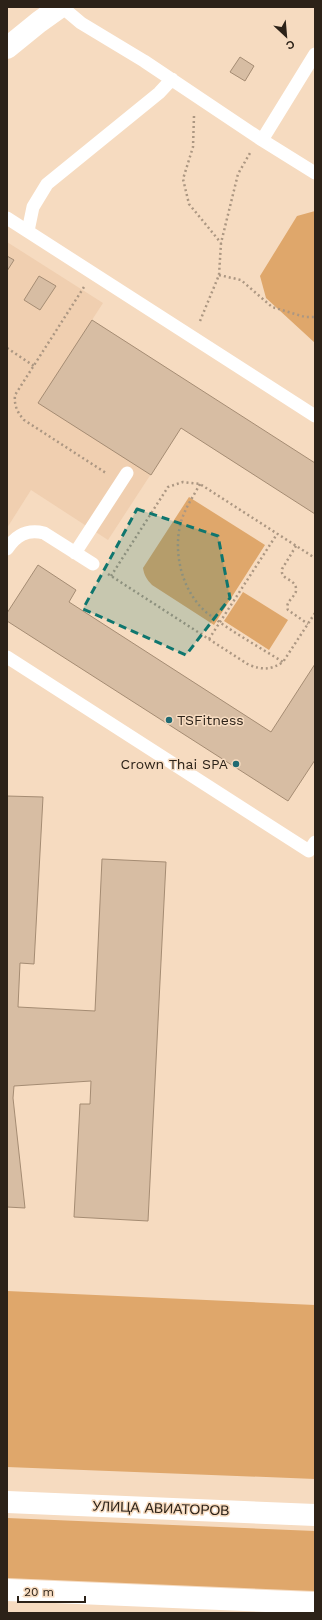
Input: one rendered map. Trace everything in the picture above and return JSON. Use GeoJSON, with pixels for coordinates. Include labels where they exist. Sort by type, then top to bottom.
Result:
{"type":"FeatureCollection","features":[{"type":"Feature","properties":{"kind":"street"},"geometry":{"type":"LineString","coordinates":[[7,48],[39,22],[61,7]]}},
{"type":"Feature","properties":{"kind":"street","name":"УЛИЦА АВИАТОРОВ"},"geometry":{"type":"LineString","coordinates":[[7,1502],[315,1515]]}},
{"type":"Feature","properties":{"kind":"street"},"geometry":{"type":"LineString","coordinates":[[7,1590],[315,1603]]}},
{"type":"Feature","properties":{"kind":"lane"},"geometry":{"type":"LineString","coordinates":[[61,7],[81,23],[172,79],[262,140],[315,173]]}},
{"type":"Feature","properties":{"kind":"lane"},"geometry":{"type":"LineString","coordinates":[[262,140],[315,54]]}},
{"type":"Feature","properties":{"kind":"lane"},"geometry":{"type":"LineString","coordinates":[[28,231],[33,207],[47,184],[159,93],[172,79]]}},
{"type":"Feature","properties":{"kind":"lane"},"geometry":{"type":"LineString","coordinates":[[7,218],[315,416]]}},
{"type":"Feature","properties":{"kind":"lane"},"geometry":{"type":"LineString","coordinates":[[75,553],[124,478]]}},
{"type":"Feature","properties":{"kind":"lane"},"geometry":{"type":"LineString","coordinates":[[7,549],[13,540],[22,534],[37,532],[44,533],[93,564]]}},
{"type":"Feature","properties":{"kind":"lane"},"geometry":{"type":"LineString","coordinates":[[7,657],[313,850]]}},
{"type":"Feature","properties":{"kind":"path"},"geometry":{"type":"LineString","coordinates":[[194,115],[193,147],[183,179],[189,204],[221,243]]}},
{"type":"Feature","properties":{"kind":"path"},"geometry":{"type":"LineString","coordinates":[[197,328],[219,275],[221,243],[238,174],[251,151]]}},
{"type":"Feature","properties":{"kind":"path"},"geometry":{"type":"LineString","coordinates":[[219,275],[241,280],[272,307],[305,316],[315,317]]}},
{"type":"Feature","properties":{"kind":"path"},"geometry":{"type":"LineString","coordinates":[[82,290],[15,395],[15,402],[19,414],[24,420],[124,478]]}},
{"type":"Feature","properties":{"kind":"path"},"geometry":{"type":"LineString","coordinates":[[7,348],[34,366]]}},
{"type":"Feature","properties":{"kind":"path"},"geometry":{"type":"LineString","coordinates":[[315,558],[200,484],[183,482],[168,488],[111,576],[249,665],[261,670],[275,667],[283,662],[315,612]]}},
{"type":"Feature","properties":{"kind":"path"},"geometry":{"type":"LineString","coordinates":[[200,484],[188,504],[178,535],[180,565],[185,580],[197,601],[211,616],[283,662]]}},
{"type":"Feature","properties":{"kind":"path"},"geometry":{"type":"LineString","coordinates":[[209,639],[277,534]]}},
{"type":"Feature","properties":{"kind":"path"},"geometry":{"type":"LineString","coordinates":[[296,546],[282,569],[282,574],[294,583],[296,587],[296,591],[287,605],[288,610],[308,624]]}},
{"type":"Feature","properties":{"kind":"highlighted area"},"geometry":{"type":"Polygon","coordinates":[[[137,509],[218,536],[230,598],[186,655],[83,609],[137,509]]]}},
{"type":"Feature","properties":{"kind":"shaded area"},"geometry":{"type":"Polygon","coordinates":[[[315,211],[315,343],[266,298],[260,276],[297,216],[315,211]]]}},
{"type":"Feature","properties":{"kind":"shaded area"},"geometry":{"type":"Polygon","coordinates":[[[7,242],[103,303],[92,320],[167,368],[140,410],[177,434],[108,540],[31,490],[7,528],[7,242]]]}},
{"type":"Feature","properties":{"kind":"shaded area"},"geometry":{"type":"Polygon","coordinates":[[[189,497],[265,545],[214,625],[152,585],[143,571],[143,568],[189,497]]]}},
{"type":"Feature","properties":{"kind":"shaded area"},"geometry":{"type":"Polygon","coordinates":[[[243,592],[288,620],[269,650],[224,621],[243,592]]]}},
{"type":"Feature","properties":{"kind":"shaded area"},"geometry":{"type":"Polygon","coordinates":[[[7,1291],[315,1305],[315,1479],[7,1467],[7,1291]]]}},
{"type":"Feature","properties":{"kind":"shaded area"},"geometry":{"type":"Polygon","coordinates":[[[7,1518],[315,1531],[315,1591],[7,1578],[7,1518]]]}},
{"type":"Feature","properties":{"kind":"building"},"geometry":{"type":"Polygon","coordinates":[[[240,57],[254,66],[245,81],[230,72],[240,57]]]}},
{"type":"Feature","properties":{"kind":"building"},"geometry":{"type":"Polygon","coordinates":[[[7,256],[14,260],[7,271],[7,256]]]}},
{"type":"Feature","properties":{"kind":"building"},"geometry":{"type":"Polygon","coordinates":[[[39,276],[56,286],[40,310],[24,300],[39,276]]]}},
{"type":"Feature","properties":{"kind":"building"},"geometry":{"type":"Polygon","coordinates":[[[92,320],[315,463],[315,514],[181,428],[151,475],[38,403],[92,320]]]}},
{"type":"Feature","properties":{"kind":"building"},"geometry":{"type":"Polygon","coordinates":[[[38,565],[76,590],[69,602],[271,732],[315,664],[315,760],[288,801],[7,621],[7,613],[38,565]]]}},
{"type":"Feature","properties":{"kind":"building"},"geometry":{"type":"Polygon","coordinates":[[[7,796],[43,797],[34,964],[20,963],[18,1007],[95,1011],[102,859],[166,862],[148,1221],[74,1217],[80,1104],[90,1104],[91,1081],[14,1086],[13,1098],[25,1208],[7,1207],[7,796]]]}},
{"type":"Feature","properties":{"kind":"place","name":"TSFitness"},"geometry":{"type":"Point","coordinates":[169,720]}},
{"type":"Feature","properties":{"kind":"place","name":"Crown Thai SPA"},"geometry":{"type":"Point","coordinates":[236,764]}}]}
